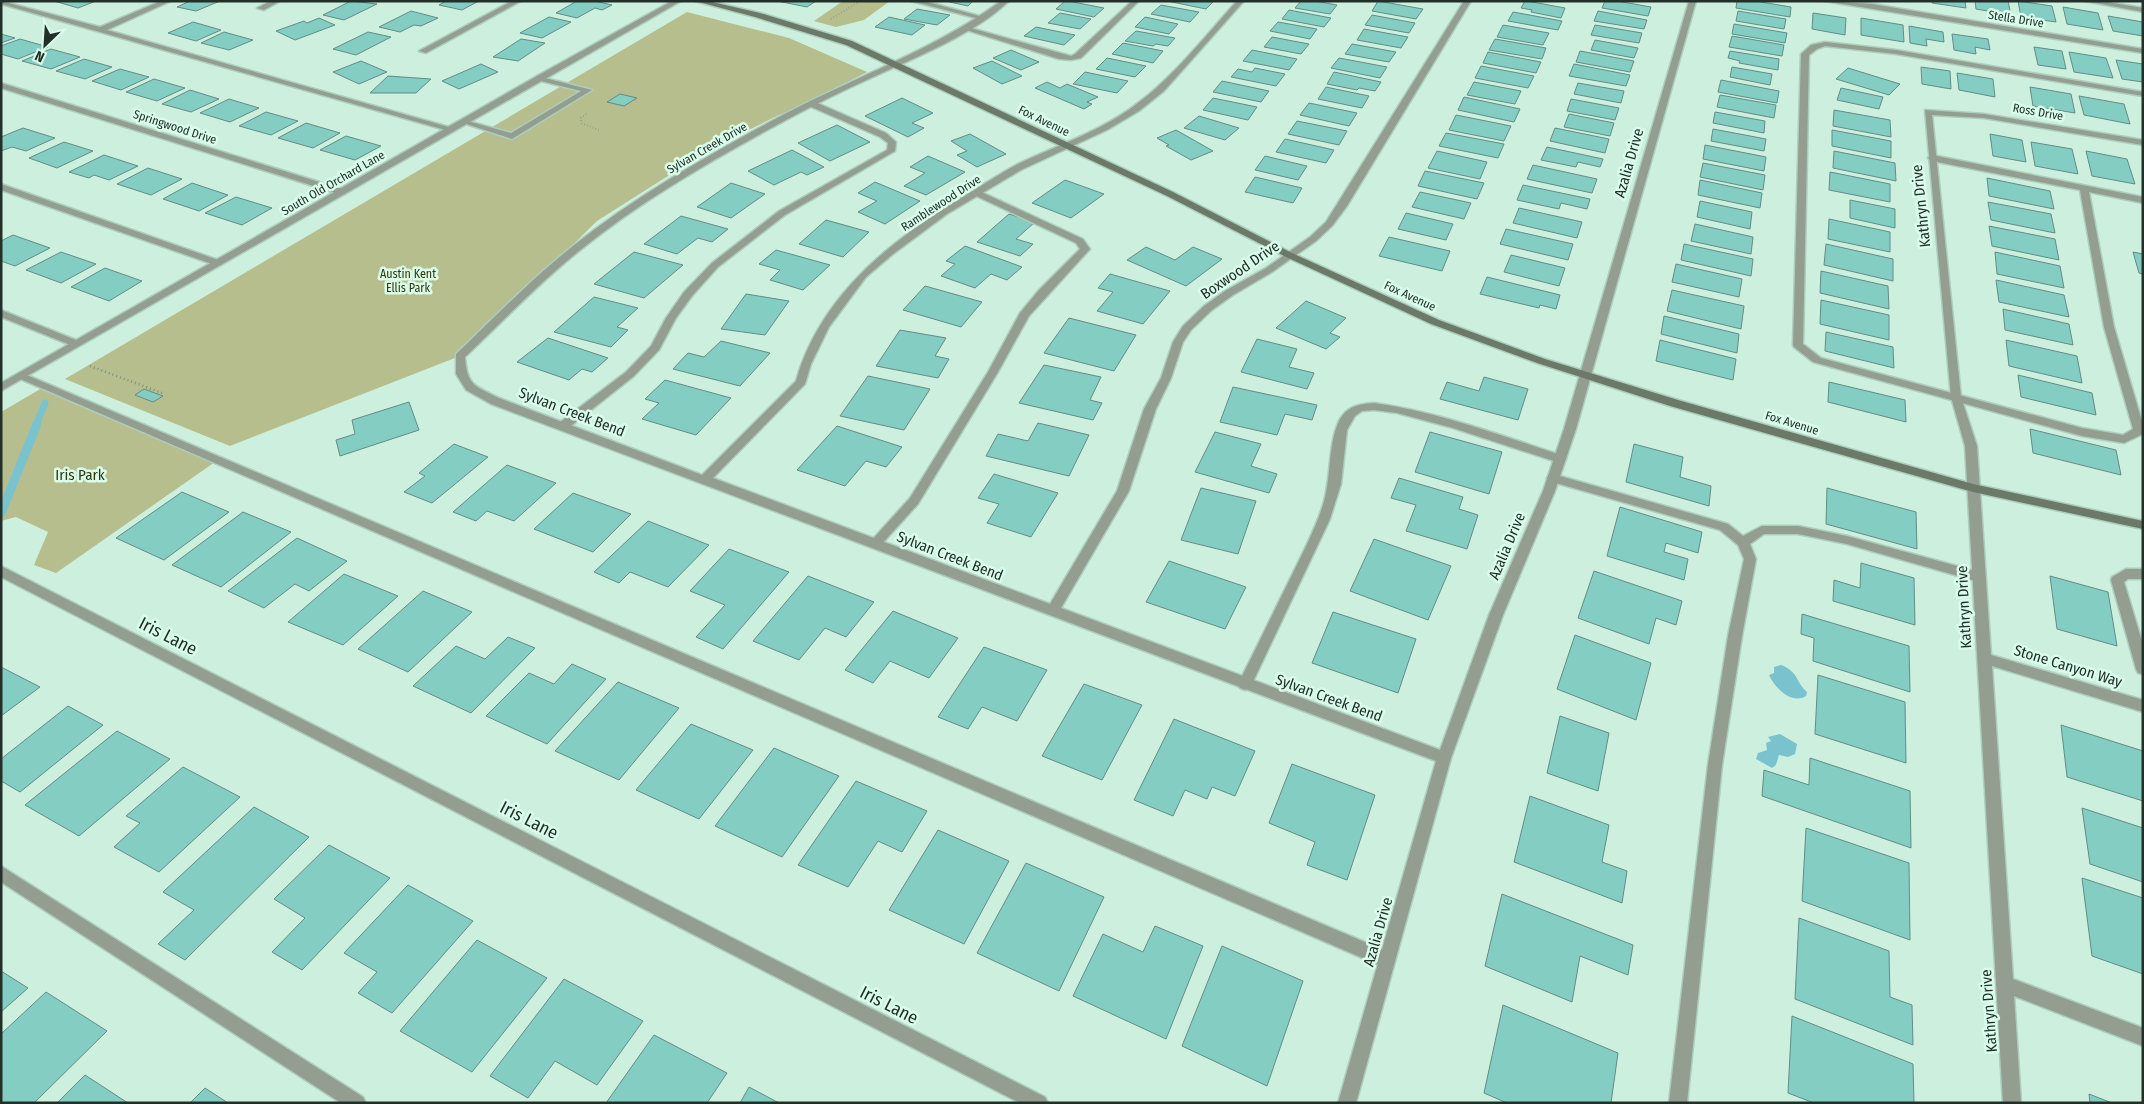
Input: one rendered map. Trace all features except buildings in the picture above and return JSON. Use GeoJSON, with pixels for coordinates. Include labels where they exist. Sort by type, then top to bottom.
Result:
{"type":"FeatureCollection","features":[{"type":"Feature","properties":{"kind":"main road","name":"Fox Avenue"},"geometry":{"type":"LineString","coordinates":[[698,1],[811,30],[848,44],[1065,146],[1082,152],[1170,194],[1289,255],[1435,322],[1541,361],[1973,488],[2143,526]]}},
{"type":"Feature","properties":{"kind":"street"},"geometry":{"type":"LineString","coordinates":[[100,30],[168,1]]}},
{"type":"Feature","properties":{"kind":"street"},"geometry":{"type":"LineString","coordinates":[[261,8],[277,1]]}},
{"type":"Feature","properties":{"kind":"street"},"geometry":{"type":"LineString","coordinates":[[423,51],[518,1]]}},
{"type":"Feature","properties":{"kind":"street","name":"South Old Orchard Lane"},"geometry":{"type":"LineString","coordinates":[[1,388],[540,78],[678,1]]}},
{"type":"Feature","properties":{"kind":"street"},"geometry":{"type":"LineString","coordinates":[[914,1],[983,18]]}},
{"type":"Feature","properties":{"kind":"street","name":"Sylvan Creek Drive"},"geometry":{"type":"LineString","coordinates":[[461,367],[460,356],[550,270],[600,231],[653,194],[846,86],[896,65],[967,29],[1006,1]]}},
{"type":"Feature","properties":{"kind":"street"},"geometry":{"type":"LineString","coordinates":[[967,29],[1062,58],[1071,58],[1078,56],[1136,1]]}},
{"type":"Feature","properties":{"kind":"street","name":"Ramblewood Drive"},"geometry":{"type":"LineString","coordinates":[[705,480],[801,382],[806,364],[824,327],[863,275],[890,252],[944,212],[1018,168],[1104,128],[1136,109],[1161,88],[1241,1]]}},
{"type":"Feature","properties":{"kind":"street","name":"Boxwood Drive"},"geometry":{"type":"LineString","coordinates":[[1052,612],[1090,544],[1123,491],[1150,409],[1166,378],[1178,342],[1208,308],[1269,270],[1313,239],[1329,224],[1342,206],[1468,1]]}},
{"type":"Feature","properties":{"kind":"street","name":"Azalia Drive"},"geometry":{"type":"LineString","coordinates":[[1347,1103],[1444,758],[1496,615],[1560,460],[1693,1]]}},
{"type":"Feature","properties":{"kind":"street","name":"Stella Drive"},"geometry":{"type":"LineString","coordinates":[[1827,1],[1872,4],[2143,51]]}},
{"type":"Feature","properties":{"kind":"street"},"geometry":{"type":"LineString","coordinates":[[2088,1],[2143,10]]}},
{"type":"Feature","properties":{"kind":"street"},"geometry":{"type":"LineString","coordinates":[[1,2],[452,129]]}},
{"type":"Feature","properties":{"kind":"street"},"geometry":{"type":"LineString","coordinates":[[2084,188],[2109,327],[2139,431],[2124,439],[2098,435],[1817,360],[1798,345],[1805,54],[1814,47],[1824,44],[1853,46],[2143,94]]}},
{"type":"Feature","properties":{"kind":"street"},"geometry":{"type":"LineString","coordinates":[[464,122],[512,136],[588,90],[540,78]]}},
{"type":"Feature","properties":{"kind":"street","name":"Springwood Drive"},"geometry":{"type":"LineString","coordinates":[[1,85],[342,192]]}},
{"type":"Feature","properties":{"kind":"street"},"geometry":{"type":"LineString","coordinates":[[563,426],[630,374],[655,348],[671,318],[688,294],[715,265],[782,213],[891,151],[892,142],[883,135],[812,104]]}},
{"type":"Feature","properties":{"kind":"street","name":"Kathryn Drive"},"geometry":{"type":"LineString","coordinates":[[1928,112],[1956,397],[1971,446],[2012,1103]]}},
{"type":"Feature","properties":{"kind":"street","name":"Ross Drive"},"geometry":{"type":"LineString","coordinates":[[1928,112],[1984,116],[2143,143]]}},
{"type":"Feature","properties":{"kind":"street"},"geometry":{"type":"LineString","coordinates":[[1932,158],[2143,200]]}},
{"type":"Feature","properties":{"kind":"street"},"geometry":{"type":"LineString","coordinates":[[1,187],[218,263]]}},
{"type":"Feature","properties":{"kind":"street"},"geometry":{"type":"LineString","coordinates":[[875,544],[914,501],[993,372],[1024,315],[1042,292],[1085,249],[1080,241],[977,193]]}},
{"type":"Feature","properties":{"kind":"street"},"geometry":{"type":"LineString","coordinates":[[1,313],[77,344]]}},
{"type":"Feature","properties":{"kind":"street","name":"Sylvan Creek Bend"},"geometry":{"type":"LineString","coordinates":[[461,367],[461,374],[470,388],[495,401],[1444,758]]}},
{"type":"Feature","properties":{"kind":"street"},"geometry":{"type":"LineString","coordinates":[[22,376],[1387,960]]}},
{"type":"Feature","properties":{"kind":"street"},"geometry":{"type":"LineString","coordinates":[[1245,684],[1310,551],[1329,506],[1335,484],[1341,430],[1350,414],[1359,408],[1378,406],[1405,410],[1560,460]]}},
{"type":"Feature","properties":{"kind":"street"},"geometry":{"type":"LineString","coordinates":[[1553,478],[1724,527],[1743,542],[1750,559],[1735,636],[1716,765],[1678,1103]]}},
{"type":"Feature","properties":{"kind":"street"},"geometry":{"type":"LineString","coordinates":[[1743,542],[1762,530],[1798,530],[1847,540],[1979,577]]}},
{"type":"Feature","properties":{"kind":"street","name":"Iris Lane"},"geometry":{"type":"LineString","coordinates":[[1,571],[1039,1103]]}},
{"type":"Feature","properties":{"kind":"street"},"geometry":{"type":"LineString","coordinates":[[2143,574],[2126,574],[2117,580],[2143,669]]}},
{"type":"Feature","properties":{"kind":"street","name":"Stone Canyon Way"},"geometry":{"type":"LineString","coordinates":[[1984,658],[2143,706]]}},
{"type":"Feature","properties":{"kind":"street"},"geometry":{"type":"LineString","coordinates":[[1,873],[357,1103]]}},
{"type":"Feature","properties":{"kind":"street"},"geometry":{"type":"LineString","coordinates":[[2004,984],[2143,1037]]}},
{"type":"Feature","properties":{"kind":"path"},"geometry":{"type":"LineString","coordinates":[[811,30],[860,1]]}},
{"type":"Feature","properties":{"kind":"path"},"geometry":{"type":"LineString","coordinates":[[90,366],[162,393]]}},
{"type":"Feature","properties":{"kind":"green space"},"geometry":{"type":"Polygon","coordinates":[[[843,1],[890,1],[864,20],[836,27],[814,21],[843,1]]]}},
{"type":"Feature","properties":{"kind":"green space","name":"Austin Kent Ellis Park"},"geometry":{"type":"Polygon","coordinates":[[[687,12],[789,38],[867,72],[796,109],[779,115],[712,148],[597,221],[460,356],[230,446],[65,379],[687,12]]]}},
{"type":"Feature","properties":{"kind":"green space","name":"Iris Park"},"geometry":{"type":"Polygon","coordinates":[[[42,388],[215,462],[56,573],[34,565],[48,532],[16,517],[1,521],[1,412],[42,388]]]}},
{"type":"Feature","properties":{"kind":"water"},"geometry":{"type":"Polygon","coordinates":[[[1781,665],[1794,674],[1807,692],[1806,696],[1800,698],[1789,697],[1779,690],[1769,675],[1774,673],[1774,667],[1781,665]]]}},
{"type":"Feature","properties":{"kind":"water"},"geometry":{"type":"Polygon","coordinates":[[[1780,734],[1797,744],[1795,754],[1788,757],[1779,755],[1776,765],[1772,768],[1756,759],[1758,753],[1767,750],[1766,743],[1771,741],[1768,737],[1780,734]]]}},
{"type":"Feature","properties":{"kind":"waterway"},"geometry":{"type":"LineString","coordinates":[[36,425],[45,403]]}},
{"type":"Feature","properties":{"kind":"waterway"},"geometry":{"type":"LineString","coordinates":[[1,513],[37,424]]}}]}
